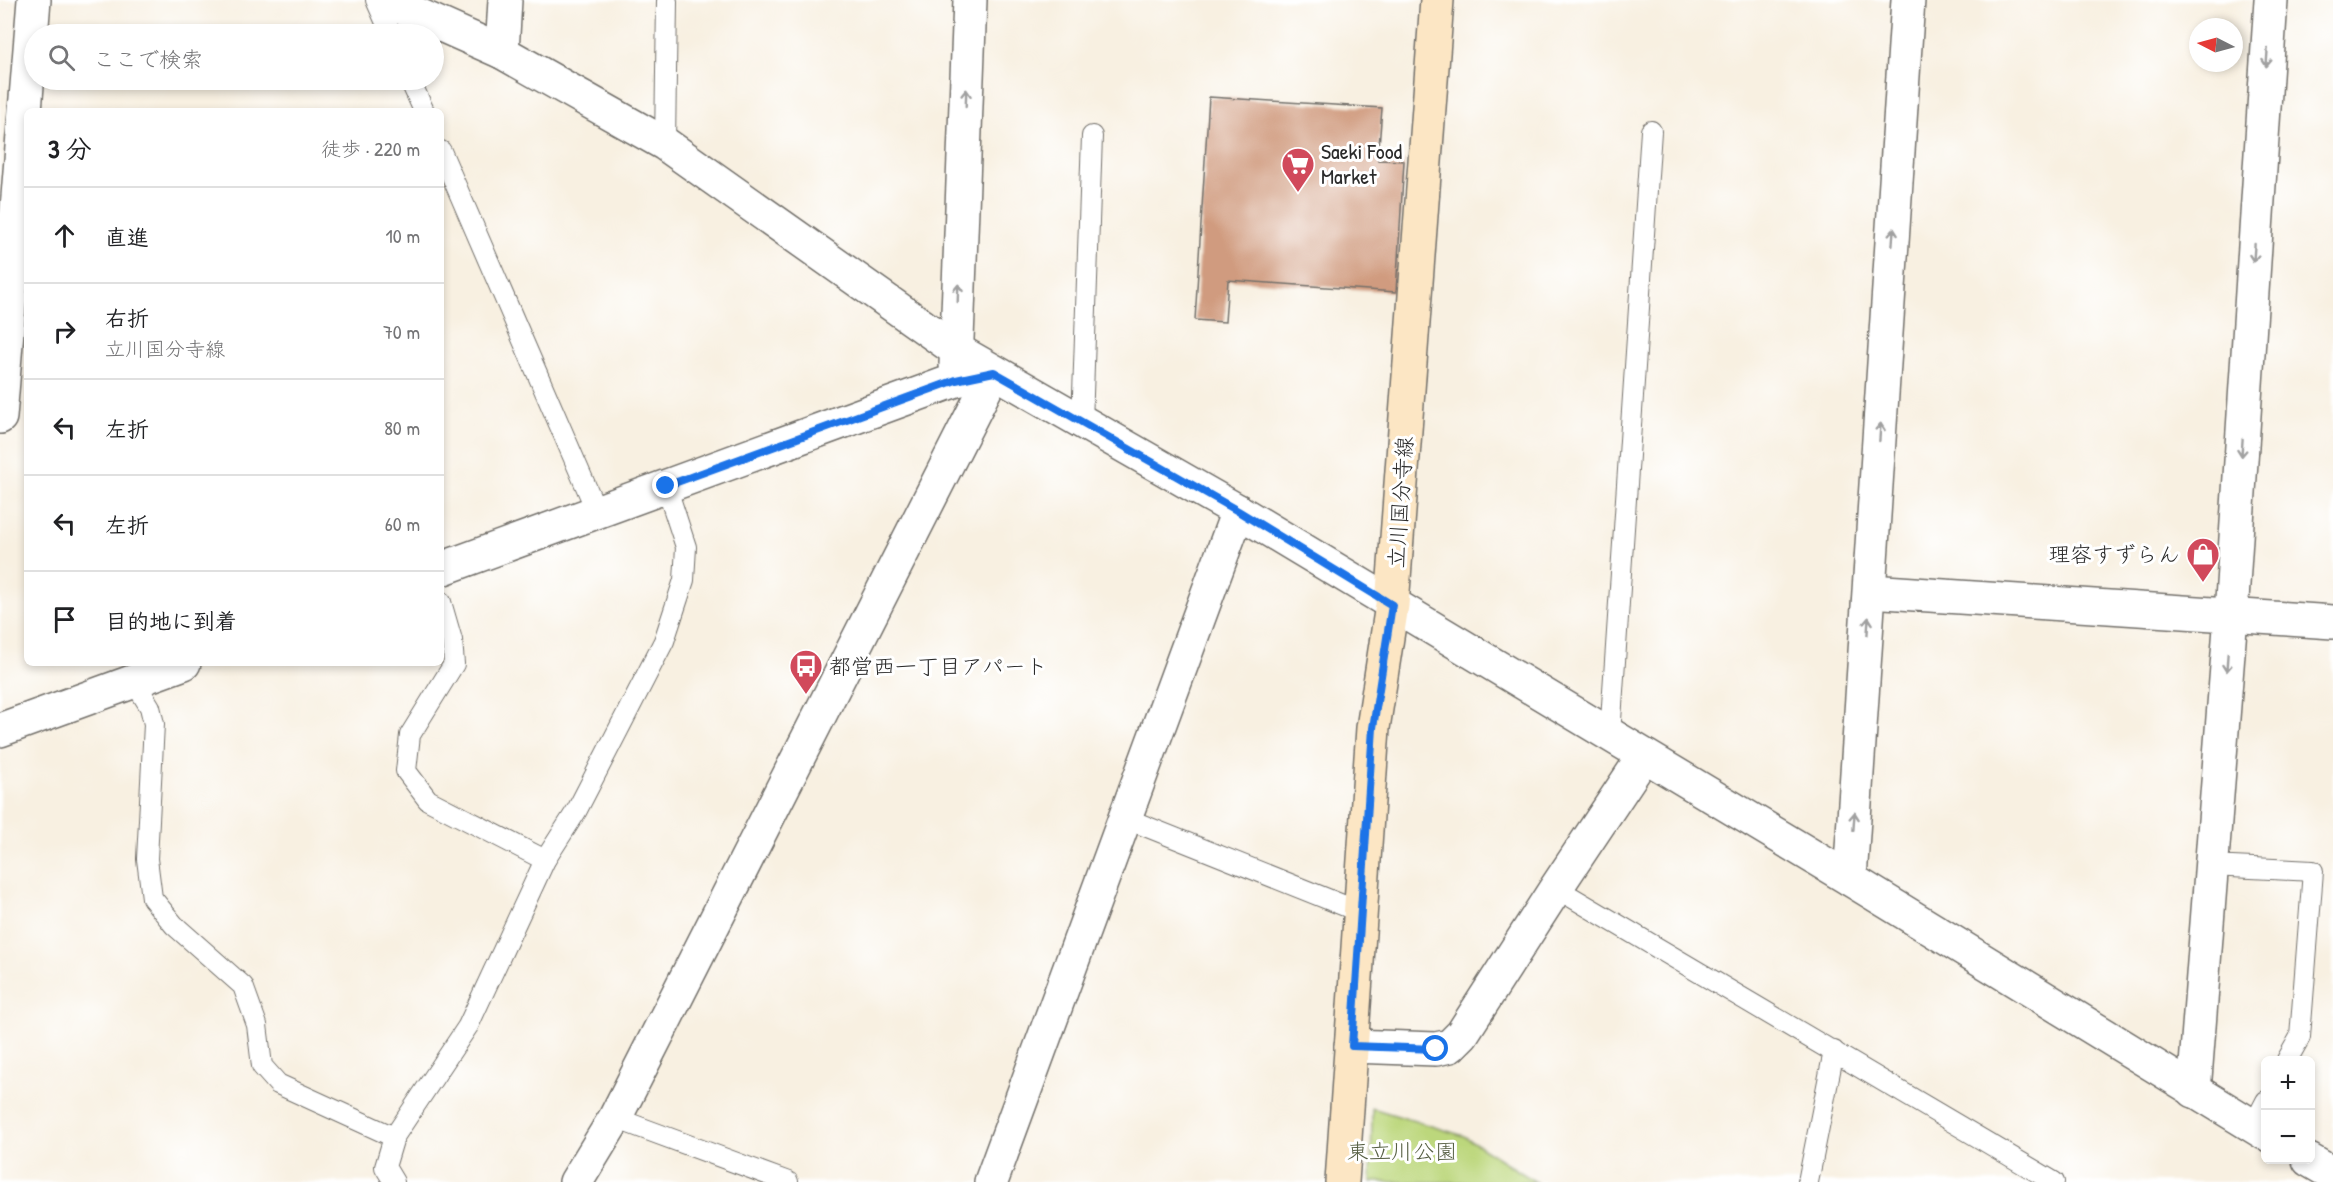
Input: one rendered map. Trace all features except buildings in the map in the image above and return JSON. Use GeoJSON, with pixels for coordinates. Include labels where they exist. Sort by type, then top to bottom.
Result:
{"type":"FeatureCollection","features":[{"type":"Feature","properties":{"kind":"main road","name":"立川国分寺線"},"geometry":{"type":"LineString","coordinates":[[1342,1182],[1373,728],[1392,605],[1437,0]]}},
{"type":"Feature","properties":{"kind":"street"},"geometry":{"type":"LineString","coordinates":[[33,24],[34,0]]}},
{"type":"Feature","properties":{"kind":"street"},"geometry":{"type":"LineString","coordinates":[[385,0],[439,24]]}},
{"type":"Feature","properties":{"kind":"street"},"geometry":{"type":"LineString","coordinates":[[502,52],[505,0]]}},
{"type":"Feature","properties":{"kind":"street"},"geometry":{"type":"LineString","coordinates":[[962,435],[956,364],[970,0]]}},
{"type":"Feature","properties":{"kind":"street"},"geometry":{"type":"LineString","coordinates":[[1850,879],[1908,0]]}},
{"type":"Feature","properties":{"kind":"street"},"geometry":{"type":"LineString","coordinates":[[2194,1091],[2231,615],[2271,0]]}},
{"type":"Feature","properties":{"kind":"street"},"geometry":{"type":"LineString","coordinates":[[444,26],[502,52],[665,144],[956,364],[994,372],[1238,511],[1850,879],[2194,1091],[2261,1120]]}},
{"type":"Feature","properties":{"kind":"street"},"geometry":{"type":"LineString","coordinates":[[28,108],[29,90]]}},
{"type":"Feature","properties":{"kind":"street"},"geometry":{"type":"LineString","coordinates":[[0,417],[20,250],[24,179]]}},
{"type":"Feature","properties":{"kind":"street"},"geometry":{"type":"LineString","coordinates":[[444,568],[666,486],[956,364]]}},
{"type":"Feature","properties":{"kind":"street"},"geometry":{"type":"LineString","coordinates":[[576,1182],[615,1118],[994,372]]}},
{"type":"Feature","properties":{"kind":"street"},"geometry":{"type":"LineString","coordinates":[[991,1182],[1238,511]]}},
{"type":"Feature","properties":{"kind":"street"},"geometry":{"type":"LineString","coordinates":[[1870,591],[2333,622]]}},
{"type":"Feature","properties":{"kind":"street"},"geometry":{"type":"LineString","coordinates":[[0,730],[176,666]]}},
{"type":"Feature","properties":{"kind":"street"},"geometry":{"type":"LineString","coordinates":[[1352,1046],[1436,1049],[1450,1046],[1462,1034],[1644,756]]}},
{"type":"Feature","properties":{"kind":"lane"},"geometry":{"type":"LineString","coordinates":[[376,0],[387,24]]}},
{"type":"Feature","properties":{"kind":"lane"},"geometry":{"type":"LineString","coordinates":[[665,144],[667,1]]}},
{"type":"Feature","properties":{"kind":"lane"},"geometry":{"type":"LineString","coordinates":[[415,90],[423,108]]}},
{"type":"Feature","properties":{"kind":"lane"},"geometry":{"type":"LineString","coordinates":[[1610,735],[1651,131]]}},
{"type":"Feature","properties":{"kind":"lane"},"geometry":{"type":"LineString","coordinates":[[1082,423],[1092,136]]}},
{"type":"Feature","properties":{"kind":"lane"},"geometry":{"type":"LineString","coordinates":[[444,158],[597,512]]}},
{"type":"Feature","properties":{"kind":"lane"},"geometry":{"type":"LineString","coordinates":[[393,1182],[385,1167],[394,1137],[468,1026],[545,860],[582,799],[664,641],[684,580],[686,547],[666,486]]}},
{"type":"Feature","properties":{"kind":"lane"},"geometry":{"type":"LineString","coordinates":[[444,612],[452,640],[454,664],[410,735],[406,771],[428,800],[545,860]]}},
{"type":"Feature","properties":{"kind":"lane"},"geometry":{"type":"LineString","coordinates":[[134,681],[150,706],[154,724],[147,859],[152,898],[174,925],[243,987],[257,1024],[262,1066],[278,1084],[394,1137]]}},
{"type":"Feature","properties":{"kind":"lane"},"geometry":{"type":"LineString","coordinates":[[1125,818],[1360,912]]}},
{"type":"Feature","properties":{"kind":"lane"},"geometry":{"type":"LineString","coordinates":[[2211,866],[2313,871],[2300,1037],[2289,1056]]}},
{"type":"Feature","properties":{"kind":"lane"},"geometry":{"type":"LineString","coordinates":[[1556,888],[2054,1182]]}},
{"type":"Feature","properties":{"kind":"lane"},"geometry":{"type":"LineString","coordinates":[[1808,1182],[1834,1051]]}},
{"type":"Feature","properties":{"kind":"lane"},"geometry":{"type":"LineString","coordinates":[[615,1118],[788,1182]]}},
{"type":"Feature","properties":{"kind":"green space","name":"東立川公園"},"geometry":{"type":"Polygon","coordinates":[[[1372,1108],[1464,1136],[1536,1182],[1371,1182],[1372,1108]]]}},
{"type":"Feature","properties":{"kind":"place","name":"Saeki Food Market"},"geometry":{"type":"Point","coordinates":[1298,193]}},
{"type":"Feature","properties":{"kind":"place","name":"理容すずらん"},"geometry":{"type":"Point","coordinates":[2203,583]}},
{"type":"Feature","properties":{"kind":"place","name":"都営西一丁目アパート"},"geometry":{"type":"Point","coordinates":[806,695]}},
{"type":"Feature","properties":{"kind":"route"},"geometry":{"type":"LineString","coordinates":[[666,486],[956,380],[994,372],[1238,511],[1392,605],[1373,728],[1352,1046],[1436,1049]]}}]}
